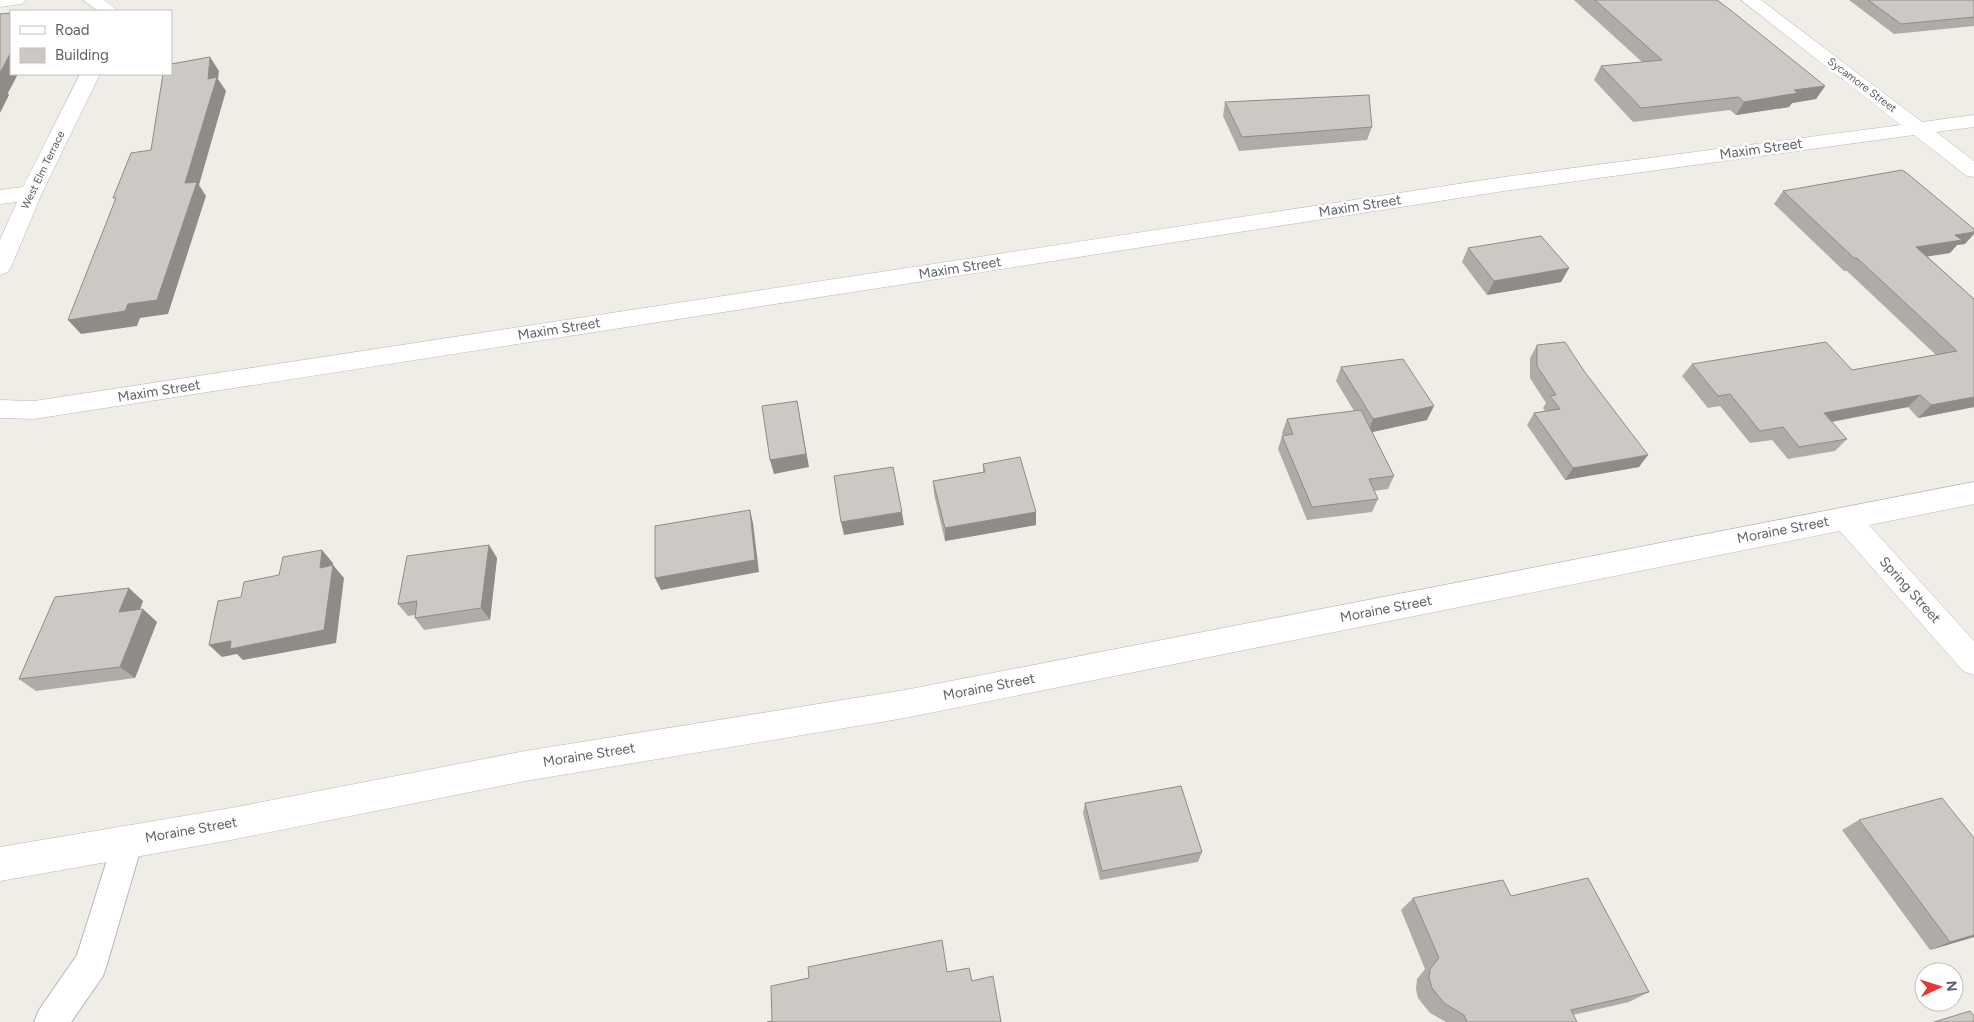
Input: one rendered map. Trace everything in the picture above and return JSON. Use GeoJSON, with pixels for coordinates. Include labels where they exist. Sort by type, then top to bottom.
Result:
{"type":"FeatureCollection","features":[{"type":"Feature","properties":{"kind":"street"},"geometry":{"type":"LineString","coordinates":[[0,2],[16,0]]}},
{"type":"Feature","properties":{"kind":"street"},"geometry":{"type":"LineString","coordinates":[[92,0],[108,10]]}},
{"type":"Feature","properties":{"kind":"street","name":"Sycamore Street"},"geometry":{"type":"LineString","coordinates":[[1750,0],[1974,171]]}},
{"type":"Feature","properties":{"kind":"street","name":"West Elm Terrace"},"geometry":{"type":"LineString","coordinates":[[0,267],[31,193],[90,75]]}},
{"type":"Feature","properties":{"kind":"street","name":"Maxim Street"},"geometry":{"type":"LineString","coordinates":[[0,409],[34,410],[1504,184],[1974,121]]}},
{"type":"Feature","properties":{"kind":"street"},"geometry":{"type":"LineString","coordinates":[[0,197],[31,193]]}},
{"type":"Feature","properties":{"kind":"street","name":"Moraine Street"},"geometry":{"type":"LineString","coordinates":[[0,864],[231,824],[525,766],[905,704],[1974,493]]}},
{"type":"Feature","properties":{"kind":"street","name":"Spring Street"},"geometry":{"type":"LineString","coordinates":[[1846,518],[1974,662]]}},
{"type":"Feature","properties":{"kind":"lane"},"geometry":{"type":"LineString","coordinates":[[51,1022],[91,964],[128,841]]}},
{"type":"Feature","properties":{"kind":"building"},"geometry":{"type":"Polygon","coordinates":[[[1595,0],[1717,0],[1825,86],[1794,90],[1798,93],[1744,102],[1739,97],[1641,108],[1601,66],[1662,60],[1595,0]]]}},
{"type":"Feature","properties":{"kind":"building"},"geometry":{"type":"Polygon","coordinates":[[[1868,0],[1974,0],[1974,17],[1901,24],[1868,0]]]}},
{"type":"Feature","properties":{"kind":"building"},"geometry":{"type":"Polygon","coordinates":[[[10,13],[10,54],[0,73],[0,14],[10,13]]]}},
{"type":"Feature","properties":{"kind":"building"},"geometry":{"type":"Polygon","coordinates":[[[210,57],[208,79],[217,77],[185,183],[197,182],[157,300],[128,304],[125,311],[68,320],[116,198],[113,198],[131,153],[151,150],[163,75],[172,75],[172,64],[210,57]]]}},
{"type":"Feature","properties":{"kind":"building"},"geometry":{"type":"Polygon","coordinates":[[[1369,95],[1372,127],[1242,137],[1225,102],[1369,95]]]}},
{"type":"Feature","properties":{"kind":"building"},"geometry":{"type":"Polygon","coordinates":[[[1902,170],[1974,229],[1974,232],[1955,235],[1962,240],[1916,247],[1974,299],[1974,397],[1931,405],[1920,395],[1824,413],[1847,439],[1799,447],[1783,427],[1760,431],[1730,394],[1718,396],[1692,364],[1826,342],[1852,370],[1957,351],[1783,191],[1902,170]]]}},
{"type":"Feature","properties":{"kind":"building"},"geometry":{"type":"Polygon","coordinates":[[[1541,236],[1569,268],[1494,281],[1468,248],[1541,236]]]}},
{"type":"Feature","properties":{"kind":"building"},"geometry":{"type":"Polygon","coordinates":[[[1565,342],[1584,371],[1648,455],[1573,468],[1534,413],[1560,409],[1550,396],[1556,395],[1537,366],[1537,345],[1565,342]]]}},
{"type":"Feature","properties":{"kind":"building"},"geometry":{"type":"Polygon","coordinates":[[[1403,359],[1434,406],[1373,419],[1341,367],[1403,359]]]}},
{"type":"Feature","properties":{"kind":"building"},"geometry":{"type":"Polygon","coordinates":[[[797,401],[806,454],[770,460],[762,406],[797,401]]]}},
{"type":"Feature","properties":{"kind":"building"},"geometry":{"type":"Polygon","coordinates":[[[1361,410],[1394,476],[1369,479],[1378,499],[1312,507],[1282,436],[1293,434],[1287,419],[1361,410]]]}},
{"type":"Feature","properties":{"kind":"building"},"geometry":{"type":"Polygon","coordinates":[[[1020,457],[1036,512],[945,528],[933,481],[985,472],[983,464],[1020,457]]]}},
{"type":"Feature","properties":{"kind":"building"},"geometry":{"type":"Polygon","coordinates":[[[893,467],[902,512],[841,522],[834,476],[893,467]]]}},
{"type":"Feature","properties":{"kind":"building"},"geometry":{"type":"Polygon","coordinates":[[[750,510],[755,560],[655,578],[655,526],[750,510]]]}},
{"type":"Feature","properties":{"kind":"building"},"geometry":{"type":"Polygon","coordinates":[[[489,545],[481,608],[415,618],[417,601],[398,604],[407,556],[489,545]]]}},
{"type":"Feature","properties":{"kind":"building"},"geometry":{"type":"Polygon","coordinates":[[[322,550],[320,568],[333,565],[324,630],[230,649],[231,641],[209,645],[218,601],[241,597],[244,582],[279,575],[283,557],[322,550]]]}},
{"type":"Feature","properties":{"kind":"building"},"geometry":{"type":"Polygon","coordinates":[[[129,588],[119,612],[143,609],[120,667],[19,679],[55,597],[129,588]]]}},
{"type":"Feature","properties":{"kind":"building"},"geometry":{"type":"Polygon","coordinates":[[[1181,786],[1202,852],[1102,871],[1085,803],[1181,786]]]}},
{"type":"Feature","properties":{"kind":"building"},"geometry":{"type":"Polygon","coordinates":[[[1942,798],[1974,838],[1974,935],[1950,942],[1859,820],[1942,798]]]}},
{"type":"Feature","properties":{"kind":"building"},"geometry":{"type":"Polygon","coordinates":[[[1588,878],[1649,992],[1571,1010],[1577,1022],[1467,1022],[1464,1015],[1444,1003],[1432,988],[1429,978],[1430,969],[1439,958],[1413,898],[1503,880],[1511,896],[1588,878]]]}},
{"type":"Feature","properties":{"kind":"building"},"geometry":{"type":"Polygon","coordinates":[[[942,940],[947,972],[969,968],[972,981],[993,976],[1001,1022],[767,1022],[772,1021],[771,986],[809,978],[808,967],[942,940]]]}},
{"type":"Feature","properties":{"kind":"building"},"geometry":{"type":"Polygon","coordinates":[[[1970,1011],[1974,1016],[1974,1022],[1934,1022],[1970,1011]]]}}]}
